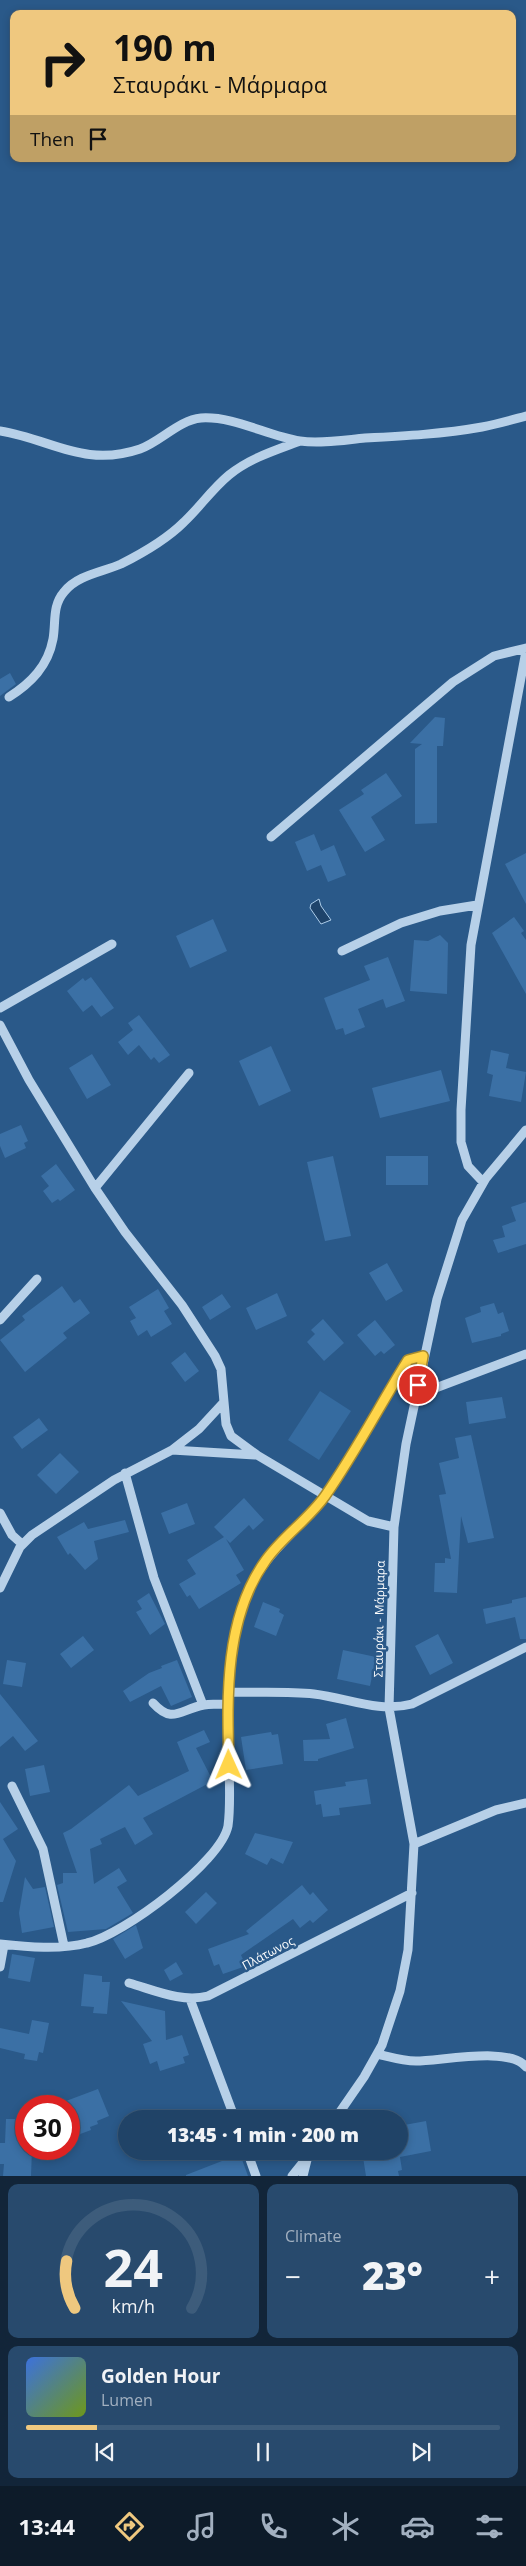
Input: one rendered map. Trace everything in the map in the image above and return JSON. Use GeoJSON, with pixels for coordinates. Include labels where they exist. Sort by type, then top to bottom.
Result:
{"type":"FeatureCollection","features":[{"type":"Feature","properties":{"kind":"street"},"geometry":{"type":"LineString","coordinates":[[9,697],[36,677],[46,659],[53,639],[57,602],[64,590],[76,582],[120,564],[165,538],[184,522],[228,476],[250,461],[301,441],[436,433],[482,427],[526,416]]}},
{"type":"Feature","properties":{"kind":"street"},"geometry":{"type":"LineString","coordinates":[[0,431],[16,434],[60,450],[95,455],[122,454],[142,448],[199,418],[222,419],[301,441]]}},
{"type":"Feature","properties":{"kind":"street"},"geometry":{"type":"LineString","coordinates":[[271,837],[454,682],[494,656],[526,650],[477,905],[468,974],[461,1132],[465,1160],[473,1173],[483,1182]]}},
{"type":"Feature","properties":{"kind":"street"},"geometry":{"type":"LineString","coordinates":[[342,951],[401,923],[440,911],[477,905]]}},
{"type":"Feature","properties":{"kind":"street"},"geometry":{"type":"LineString","coordinates":[[0,1008],[112,944]]}},
{"type":"Feature","properties":{"kind":"street"},"geometry":{"type":"LineString","coordinates":[[0,1025],[29,1080],[95,1188],[125,1232],[182,1305],[215,1356],[223,1379],[226,1424],[231,1436],[257,1455],[368,1521],[394,1526]]}},
{"type":"Feature","properties":{"kind":"street"},"geometry":{"type":"LineString","coordinates":[[95,1188],[189,1073]]}},
{"type":"Feature","properties":{"kind":"street","name":"Σταυράκι - Μάρμαρα"},"geometry":{"type":"LineString","coordinates":[[341,2110],[377,2054],[400,1992],[408,1950],[414,1844],[389,1708],[394,1526],[402,1470],[423,1356],[436,1299],[454,1242],[470,1203],[483,1182],[526,1130]]}},
{"type":"Feature","properties":{"kind":"street"},"geometry":{"type":"LineString","coordinates":[[0,1320],[38,1279]]}},
{"type":"Feature","properties":{"kind":"street"},"geometry":{"type":"LineString","coordinates":[[417,1395],[526,1354]]}},
{"type":"Feature","properties":{"kind":"street"},"geometry":{"type":"LineString","coordinates":[[0,1967],[2,1944],[64,1946],[89,1943],[105,1936],[150,1909],[181,1883],[221,1843],[228,1827],[228,1704],[234,1640],[245,1600],[255,1578],[279,1544],[325,1495],[408,1360],[423,1356]]}},
{"type":"Feature","properties":{"kind":"street"},"geometry":{"type":"LineString","coordinates":[[0,1588],[22,1544],[42,1528],[126,1473],[172,1450],[199,1429],[224,1402]]}},
{"type":"Feature","properties":{"kind":"street"},"geometry":{"type":"LineString","coordinates":[[172,1450],[257,1455]]}},
{"type":"Feature","properties":{"kind":"street"},"geometry":{"type":"LineString","coordinates":[[126,1473],[154,1578],[203,1705]]}},
{"type":"Feature","properties":{"kind":"street"},"geometry":{"type":"LineString","coordinates":[[0,1513],[12,1535],[22,1544]]}},
{"type":"Feature","properties":{"kind":"street"},"geometry":{"type":"LineString","coordinates":[[229,1692],[314,1694],[358,1704],[389,1708],[412,1704],[526,1647]]}},
{"type":"Feature","properties":{"kind":"street"},"geometry":{"type":"LineString","coordinates":[[153,1703],[162,1713],[170,1715],[180,1714],[203,1705],[228,1704]]}},
{"type":"Feature","properties":{"kind":"street"},"geometry":{"type":"LineString","coordinates":[[12,1786],[43,1849],[64,1946]]}},
{"type":"Feature","properties":{"kind":"street"},"geometry":{"type":"LineString","coordinates":[[414,1844],[487,1814],[526,1803]]}},
{"type":"Feature","properties":{"kind":"street","name":"Πλάτωνος"},"geometry":{"type":"LineString","coordinates":[[129,1983],[196,1999],[222,1991],[412,1893]]}},
{"type":"Feature","properties":{"kind":"street"},"geometry":{"type":"LineString","coordinates":[[190,1998],[232,2110]]}},
{"type":"Feature","properties":{"kind":"street"},"geometry":{"type":"LineString","coordinates":[[377,2054],[404,2061],[496,2056],[515,2058],[526,2067]]}},
{"type":"Feature","properties":{"kind":"street"},"geometry":{"type":"LineString","coordinates":[[250,2160],[256,2176]]}},
{"type":"Feature","properties":{"kind":"street"},"geometry":{"type":"LineString","coordinates":[[292,2176],[305,2160]]}},
{"type":"Feature","properties":{"kind":"street"},"geometry":{"type":"LineString","coordinates":[[303,2176],[308,2160]]}},
{"type":"Feature","properties":{"kind":"shaded area"},"geometry":{"type":"Polygon","coordinates":[[[319,899],[321,906],[331,920],[321,924],[310,908],[311,904],[319,899]]]}},
{"type":"Feature","properties":{"kind":"shaded area"},"geometry":{"type":"Polygon","coordinates":[[[320,1391],[351,1411],[319,1460],[288,1440],[320,1391]]]}},
{"type":"Feature","properties":{"kind":"building"},"geometry":{"type":"Polygon","coordinates":[[[10,673],[16,684],[0,696],[0,679],[10,673]]]}},
{"type":"Feature","properties":{"kind":"building"},"geometry":{"type":"Polygon","coordinates":[[[435,717],[445,718],[443,746],[437,746],[437,823],[415,824],[415,749],[422,744],[410,743],[435,717]]]}},
{"type":"Feature","properties":{"kind":"building"},"geometry":{"type":"Polygon","coordinates":[[[386,773],[402,796],[371,817],[385,840],[365,852],[339,810],[364,794],[361,790],[386,773]]]}},
{"type":"Feature","properties":{"kind":"building"},"geometry":{"type":"Polygon","coordinates":[[[314,834],[321,851],[334,845],[346,875],[328,882],[321,865],[307,871],[295,842],[314,834]]]}},
{"type":"Feature","properties":{"kind":"building"},"geometry":{"type":"Polygon","coordinates":[[[526,853],[526,904],[505,864],[526,853]]]}},
{"type":"Feature","properties":{"kind":"building"},"geometry":{"type":"Polygon","coordinates":[[[514,917],[524,931],[521,933],[526,940],[526,994],[492,933],[514,917]]]}},
{"type":"Feature","properties":{"kind":"building"},"geometry":{"type":"Polygon","coordinates":[[[213,919],[227,951],[190,968],[176,936],[213,919]]]}},
{"type":"Feature","properties":{"kind":"building"},"geometry":{"type":"Polygon","coordinates":[[[440,935],[448,943],[447,994],[410,991],[414,940],[428,941],[440,935]]]}},
{"type":"Feature","properties":{"kind":"building"},"geometry":{"type":"Polygon","coordinates":[[[388,957],[405,1001],[386,1008],[383,999],[358,1009],[365,1027],[345,1035],[343,1028],[336,1030],[324,998],[370,980],[364,966],[388,957]]]}},
{"type":"Feature","properties":{"kind":"building"},"geometry":{"type":"Polygon","coordinates":[[[91,977],[114,1008],[101,1017],[92,1005],[83,1012],[67,991],[83,978],[85,981],[91,977]]]}},
{"type":"Feature","properties":{"kind":"building"},"geometry":{"type":"Polygon","coordinates":[[[139,1015],[170,1055],[159,1063],[154,1057],[151,1060],[139,1045],[128,1055],[118,1042],[133,1030],[128,1023],[139,1015]]]}},
{"type":"Feature","properties":{"kind":"building"},"geometry":{"type":"Polygon","coordinates":[[[271,1046],[291,1091],[259,1106],[239,1061],[271,1046]]]}},
{"type":"Feature","properties":{"kind":"building"},"geometry":{"type":"Polygon","coordinates":[[[491,1050],[509,1054],[506,1068],[526,1072],[521,1102],[489,1096],[493,1075],[487,1073],[491,1050]]]}},
{"type":"Feature","properties":{"kind":"building"},"geometry":{"type":"Polygon","coordinates":[[[92,1054],[111,1085],[87,1099],[69,1068],[92,1054]]]}},
{"type":"Feature","properties":{"kind":"building"},"geometry":{"type":"Polygon","coordinates":[[[441,1070],[450,1101],[380,1118],[372,1088],[441,1070]]]}},
{"type":"Feature","properties":{"kind":"building"},"geometry":{"type":"Polygon","coordinates":[[[21,1125],[28,1141],[24,1143],[26,1148],[5,1158],[0,1146],[0,1134],[21,1125]]]}},
{"type":"Feature","properties":{"kind":"building"},"geometry":{"type":"Polygon","coordinates":[[[333,1156],[351,1236],[325,1241],[307,1162],[333,1156]]]}},
{"type":"Feature","properties":{"kind":"building"},"geometry":{"type":"Polygon","coordinates":[[[386,1156],[428,1156],[428,1185],[386,1185],[386,1156]]]}},
{"type":"Feature","properties":{"kind":"building"},"geometry":{"type":"Polygon","coordinates":[[[56,1164],[75,1190],[60,1201],[58,1199],[52,1203],[43,1191],[49,1186],[41,1176],[56,1164]]]}},
{"type":"Feature","properties":{"kind":"building"},"geometry":{"type":"Polygon","coordinates":[[[526,1202],[526,1244],[498,1253],[493,1240],[505,1237],[502,1226],[516,1221],[511,1207],[526,1202]]]}},
{"type":"Feature","properties":{"kind":"building"},"geometry":{"type":"Polygon","coordinates":[[[387,1263],[403,1291],[386,1301],[369,1273],[387,1263]]]}},
{"type":"Feature","properties":{"kind":"building"},"geometry":{"type":"Polygon","coordinates":[[[62,1286],[74,1303],[80,1299],[90,1313],[63,1333],[67,1338],[25,1372],[0,1340],[25,1320],[22,1316],[62,1286]]]}},
{"type":"Feature","properties":{"kind":"building"},"geometry":{"type":"Polygon","coordinates":[[[158,1289],[169,1308],[164,1311],[172,1324],[151,1337],[147,1330],[138,1336],[130,1321],[136,1318],[129,1307],[158,1289]]]}},
{"type":"Feature","properties":{"kind":"building"},"geometry":{"type":"Polygon","coordinates":[[[277,1293],[287,1316],[256,1330],[246,1308],[277,1293]]]}},
{"type":"Feature","properties":{"kind":"building"},"geometry":{"type":"Polygon","coordinates":[[[222,1294],[231,1307],[210,1320],[202,1307],[222,1294]]]}},
{"type":"Feature","properties":{"kind":"building"},"geometry":{"type":"Polygon","coordinates":[[[494,1303],[498,1314],[503,1312],[509,1331],[501,1334],[501,1336],[472,1343],[465,1318],[481,1312],[480,1307],[494,1303]]]}},
{"type":"Feature","properties":{"kind":"building"},"geometry":{"type":"Polygon","coordinates":[[[323,1319],[344,1343],[324,1361],[307,1342],[315,1334],[311,1330],[323,1319]]]}},
{"type":"Feature","properties":{"kind":"building"},"geometry":{"type":"Polygon","coordinates":[[[375,1320],[395,1345],[384,1354],[381,1351],[375,1356],[357,1335],[375,1320]]]}},
{"type":"Feature","properties":{"kind":"building"},"geometry":{"type":"Polygon","coordinates":[[[185,1352],[199,1371],[185,1382],[171,1363],[185,1352]]]}},
{"type":"Feature","properties":{"kind":"building"},"geometry":{"type":"Polygon","coordinates":[[[502,1397],[506,1418],[469,1424],[466,1402],[502,1397]]]}},
{"type":"Feature","properties":{"kind":"building"},"geometry":{"type":"Polygon","coordinates":[[[39,1418],[48,1430],[22,1449],[13,1437],[39,1418]]]}},
{"type":"Feature","properties":{"kind":"building"},"geometry":{"type":"Polygon","coordinates":[[[471,1435],[494,1538],[468,1543],[461,1516],[457,1593],[434,1592],[435,1563],[445,1563],[445,1558],[451,1559],[439,1495],[446,1494],[439,1463],[459,1458],[455,1438],[471,1435]]]}},
{"type":"Feature","properties":{"kind":"building"},"geometry":{"type":"Polygon","coordinates":[[[60,1453],[79,1472],[56,1494],[37,1475],[60,1453]]]}},
{"type":"Feature","properties":{"kind":"building"},"geometry":{"type":"Polygon","coordinates":[[[244,1498],[264,1520],[253,1530],[249,1525],[230,1543],[226,1539],[244,1570],[236,1575],[241,1583],[199,1609],[190,1595],[187,1597],[179,1584],[196,1574],[187,1560],[224,1537],[214,1527],[244,1498]]]}},
{"type":"Feature","properties":{"kind":"building"},"geometry":{"type":"Polygon","coordinates":[[[187,1503],[195,1524],[169,1534],[161,1513],[187,1503]]]}},
{"type":"Feature","properties":{"kind":"building"},"geometry":{"type":"Polygon","coordinates":[[[125,1520],[129,1532],[94,1541],[98,1559],[85,1570],[70,1553],[68,1555],[57,1537],[84,1522],[88,1529],[125,1520]]]}},
{"type":"Feature","properties":{"kind":"building"},"geometry":{"type":"Polygon","coordinates":[[[149,1593],[165,1624],[150,1635],[136,1612],[142,1609],[137,1601],[149,1593]]]}},
{"type":"Feature","properties":{"kind":"building"},"geometry":{"type":"Polygon","coordinates":[[[526,1597],[526,1639],[520,1639],[515,1617],[486,1624],[483,1609],[512,1603],[512,1600],[526,1597]]]}},
{"type":"Feature","properties":{"kind":"building"},"geometry":{"type":"Polygon","coordinates":[[[263,1602],[280,1609],[279,1612],[284,1615],[276,1636],[254,1627],[263,1602]]]}},
{"type":"Feature","properties":{"kind":"building"},"geometry":{"type":"Polygon","coordinates":[[[438,1634],[453,1663],[430,1675],[415,1646],[438,1634]]]}},
{"type":"Feature","properties":{"kind":"building"},"geometry":{"type":"Polygon","coordinates":[[[83,1636],[94,1650],[71,1668],[60,1654],[83,1636]]]}},
{"type":"Feature","properties":{"kind":"building"},"geometry":{"type":"Polygon","coordinates":[[[343,1650],[376,1657],[370,1686],[337,1679],[343,1650]]]}},
{"type":"Feature","properties":{"kind":"building"},"geometry":{"type":"Polygon","coordinates":[[[7,1660],[26,1663],[22,1687],[3,1684],[7,1660]]]}},
{"type":"Feature","properties":{"kind":"building"},"geometry":{"type":"Polygon","coordinates":[[[177,1660],[192,1697],[171,1706],[161,1686],[130,1702],[123,1691],[149,1673],[162,1668],[161,1666],[177,1660]]]}},
{"type":"Feature","properties":{"kind":"building"},"geometry":{"type":"Polygon","coordinates":[[[0,1694],[38,1741],[25,1751],[13,1736],[0,1747],[0,1694]]]}},
{"type":"Feature","properties":{"kind":"building"},"geometry":{"type":"Polygon","coordinates":[[[346,1718],[354,1748],[318,1759],[318,1761],[304,1761],[303,1740],[330,1739],[326,1724],[346,1718]]]}},
{"type":"Feature","properties":{"kind":"building"},"geometry":{"type":"Polygon","coordinates":[[[204,1730],[210,1742],[196,1748],[213,1781],[143,1818],[153,1834],[135,1845],[125,1827],[100,1839],[102,1844],[90,1849],[94,1884],[119,1868],[127,1881],[117,1887],[133,1913],[106,1929],[68,1932],[57,1885],[63,1883],[63,1873],[77,1873],[63,1833],[129,1785],[138,1796],[189,1771],[177,1742],[204,1730]]]}},
{"type":"Feature","properties":{"kind":"building"},"geometry":{"type":"Polygon","coordinates":[[[271,1732],[272,1735],[278,1734],[283,1764],[246,1770],[241,1737],[271,1732]]]}},
{"type":"Feature","properties":{"kind":"building"},"geometry":{"type":"Polygon","coordinates":[[[44,1765],[50,1792],[30,1796],[25,1769],[44,1765]]]}},
{"type":"Feature","properties":{"kind":"building"},"geometry":{"type":"Polygon","coordinates":[[[367,1779],[371,1804],[339,1808],[340,1815],[323,1817],[321,1804],[316,1805],[314,1791],[346,1786],[345,1782],[367,1779]]]}},
{"type":"Feature","properties":{"kind":"building"},"geometry":{"type":"Polygon","coordinates":[[[0,1802],[18,1829],[3,1839],[16,1861],[3,1902],[0,1902],[0,1802]]]}},
{"type":"Feature","properties":{"kind":"building"},"geometry":{"type":"Polygon","coordinates":[[[255,1833],[293,1842],[283,1864],[271,1858],[267,1865],[245,1854],[255,1833]]]}},
{"type":"Feature","properties":{"kind":"building"},"geometry":{"type":"Polygon","coordinates":[[[25,1877],[33,1889],[45,1887],[54,1927],[22,1933],[19,1913],[25,1877]]]}},
{"type":"Feature","properties":{"kind":"building"},"geometry":{"type":"Polygon","coordinates":[[[302,1885],[310,1895],[313,1892],[328,1910],[313,1923],[310,1920],[300,1928],[293,1919],[241,1955],[246,1966],[223,1974],[219,1964],[214,1966],[208,1949],[249,1934],[246,1931],[302,1885]]]}},
{"type":"Feature","properties":{"kind":"building"},"geometry":{"type":"Polygon","coordinates":[[[206,1892],[217,1903],[196,1924],[185,1912],[206,1892]]]}},
{"type":"Feature","properties":{"kind":"building"},"geometry":{"type":"Polygon","coordinates":[[[136,1925],[143,1948],[125,1959],[113,1939],[136,1925]]]}},
{"type":"Feature","properties":{"kind":"building"},"geometry":{"type":"Polygon","coordinates":[[[12,1954],[35,1958],[30,1982],[8,1978],[12,1954]]]}},
{"type":"Feature","properties":{"kind":"building"},"geometry":{"type":"Polygon","coordinates":[[[176,1962],[183,1974],[170,1981],[164,1970],[176,1962]]]}},
{"type":"Feature","properties":{"kind":"building"},"geometry":{"type":"Polygon","coordinates":[[[84,1974],[102,1976],[102,1982],[110,1982],[107,2014],[93,2013],[94,2007],[81,2006],[84,1974]]]}},
{"type":"Feature","properties":{"kind":"building"},"geometry":{"type":"Polygon","coordinates":[[[121,2001],[165,2011],[166,2040],[182,2035],[189,2055],[183,2057],[185,2063],[160,2071],[157,2061],[150,2064],[143,2044],[152,2041],[121,2001]]]}},
{"type":"Feature","properties":{"kind":"building"},"geometry":{"type":"Polygon","coordinates":[[[32,2020],[49,2023],[43,2053],[39,2052],[37,2061],[24,2059],[25,2054],[0,2048],[0,2028],[29,2034],[32,2020]]]}},
{"type":"Feature","properties":{"kind":"building"},"geometry":{"type":"Polygon","coordinates":[[[98,2089],[109,2116],[97,2121],[98,2124],[90,2127],[91,2130],[80,2134],[80,2096],[98,2089]]]}},
{"type":"Feature","properties":{"kind":"building"},"geometry":{"type":"Polygon","coordinates":[[[6,2119],[15,2119],[15,2160],[32,2160],[31,2176],[3,2176],[4,2164],[0,2164],[0,2143],[5,2143],[6,2119]]]}},
{"type":"Feature","properties":{"kind":"building"},"geometry":{"type":"Polygon","coordinates":[[[426,2121],[431,2151],[408,2155],[408,2124],[426,2121]]]}},
{"type":"Feature","properties":{"kind":"building"},"geometry":{"type":"Polygon","coordinates":[[[225,2160],[242,2160],[248,2176],[186,2176],[225,2160]]]}},
{"type":"Feature","properties":{"kind":"building"},"geometry":{"type":"Polygon","coordinates":[[[363,2160],[400,2160],[402,2170],[398,2171],[399,2176],[366,2176],[363,2160]]]}},
{"type":"Feature","properties":{"kind":"route"},"geometry":{"type":"LineString","coordinates":[[229,1765],[228,1704],[234,1640],[245,1600],[255,1578],[265,1561],[279,1544],[315,1508],[325,1495],[408,1360],[423,1356],[418,1385]]}}]}
